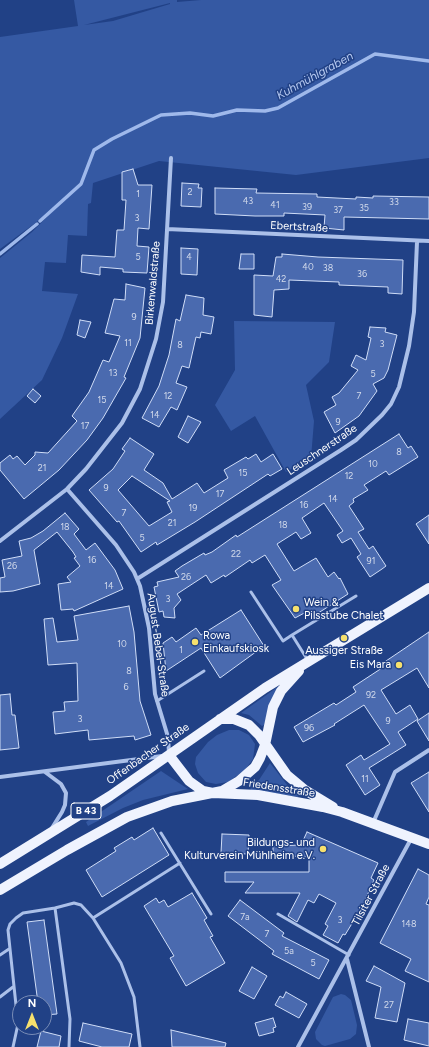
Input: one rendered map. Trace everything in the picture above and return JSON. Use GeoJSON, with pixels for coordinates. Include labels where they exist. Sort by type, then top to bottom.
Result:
{"type":"FeatureCollection","features":[{"type":"Feature","properties":{"kind":"main road","name":"Offenbacher Straße"},"geometry":{"type":"LineString","coordinates":[[0,864],[110,796],[219,719],[308,661],[429,588]]}},
{"type":"Feature","properties":{"kind":"main road","name":"Offenbacher Straße"},"geometry":{"type":"LineString","coordinates":[[0,890],[67,850],[140,811],[178,799],[213,793],[231,786],[247,775],[260,758],[265,745],[270,716],[277,698],[290,680],[308,661]]}},
{"type":"Feature","properties":{"kind":"main road","name":"Friedensstraße"},"geometry":{"type":"LineString","coordinates":[[219,719],[234,719],[249,725],[259,735],[287,775],[305,790],[342,812]]}},
{"type":"Feature","properties":{"kind":"main road"},"geometry":{"type":"LineString","coordinates":[[169,755],[182,773],[197,788],[213,793]]}},
{"type":"Feature","properties":{"kind":"main road","name":"Friedensstraße"},"geometry":{"type":"LineString","coordinates":[[213,793],[258,795],[281,798],[342,812],[429,844]]}},
{"type":"Feature","properties":{"kind":"street","name":"Birkenwaldstraße"},"geometry":{"type":"LineString","coordinates":[[0,542],[67,488],[94,460],[115,434],[131,407],[146,373],[156,340],[163,302],[171,158]]}},
{"type":"Feature","properties":{"kind":"street","name":"Ebertstraße"},"geometry":{"type":"LineString","coordinates":[[167,229],[429,242]]}},
{"type":"Feature","properties":{"kind":"street","name":"Leuschnerstraße"},"geometry":{"type":"LineString","coordinates":[[137,579],[356,440],[382,415],[391,404],[399,387],[409,346],[414,312],[417,242]]}},
{"type":"Feature","properties":{"kind":"street","name":"August-Bebel-Straße"},"geometry":{"type":"LineString","coordinates":[[67,488],[116,545],[137,579],[146,614],[157,701],[168,737],[169,755]]}},
{"type":"Feature","properties":{"kind":"street"},"geometry":{"type":"LineString","coordinates":[[372,824],[395,772],[429,750]]}},
{"type":"Feature","properties":{"kind":"street"},"geometry":{"type":"LineString","coordinates":[[0,777],[169,755]]}},
{"type":"Feature","properties":{"kind":"street"},"geometry":{"type":"LineString","coordinates":[[44,838],[62,812],[66,799],[64,788],[61,784],[45,772]]}},
{"type":"Feature","properties":{"kind":"street","name":"Tilsiter Straße"},"geometry":{"type":"LineString","coordinates":[[298,1047],[347,960],[411,838]]}},
{"type":"Feature","properties":{"kind":"street"},"geometry":{"type":"LineString","coordinates":[[347,960],[368,1047]]}},
{"type":"Feature","properties":{"kind":"lane"},"geometry":{"type":"LineString","coordinates":[[251,592],[283,641],[356,596]]}},
{"type":"Feature","properties":{"kind":"lane"},"geometry":{"type":"LineString","coordinates":[[292,635],[308,661]]}},
{"type":"Feature","properties":{"kind":"lane"},"geometry":{"type":"LineString","coordinates":[[157,701],[204,671]]}},
{"type":"Feature","properties":{"kind":"lane"},"geometry":{"type":"LineString","coordinates":[[161,833],[211,914]]}},
{"type":"Feature","properties":{"kind":"lane"},"geometry":{"type":"LineString","coordinates":[[93,918],[180,863]]}},
{"type":"Feature","properties":{"kind":"lane"},"geometry":{"type":"LineString","coordinates":[[13,1047],[18,1024],[9,949],[8,930],[10,924],[16,918],[32,911],[78,903],[93,918],[121,963],[131,987],[136,1008],[140,1047]]}},
{"type":"Feature","properties":{"kind":"lane"},"geometry":{"type":"LineString","coordinates":[[55,908],[70,1019],[69,1047]]}},
{"type":"Feature","properties":{"kind":"lane"},"geometry":{"type":"LineString","coordinates":[[278,914],[349,955]]}},
{"type":"Feature","properties":{"kind":"lane"},"geometry":{"type":"LineString","coordinates":[[0,955],[9,949]]}},
{"type":"Feature","properties":{"kind":"lane"},"geometry":{"type":"LineString","coordinates":[[0,997],[14,987]]}},
{"type":"Feature","properties":{"kind":"shaded area"},"geometry":{"type":"Polygon","coordinates":[[[74,0],[177,0],[177,2],[201,0],[429,0],[429,158],[296,175],[159,161],[93,183],[91,203],[88,204],[87,236],[68,235],[66,263],[45,262],[42,291],[78,294],[62,338],[42,380],[0,419],[0,258],[32,232],[57,207],[0,249],[0,37],[78,26],[74,0]],[[170,3],[84,25],[113,21],[170,4],[170,3]]]}},
{"type":"Feature","properties":{"kind":"shaded area"},"geometry":{"type":"Polygon","coordinates":[[[234,321],[335,322],[329,362],[306,385],[314,421],[311,458],[286,472],[255,416],[231,431],[215,405],[235,370],[234,321]]]}},
{"type":"Feature","properties":{"kind":"shaded area"},"geometry":{"type":"Polygon","coordinates":[[[279,686],[280,687],[269,707],[264,725],[262,726],[249,715],[241,713],[279,686]]]}},
{"type":"Feature","properties":{"kind":"shaded area"},"geometry":{"type":"Polygon","coordinates":[[[229,730],[239,730],[249,735],[255,744],[253,759],[245,770],[228,782],[216,784],[206,782],[198,773],[195,764],[196,757],[208,742],[217,735],[229,730]]]}},
{"type":"Feature","properties":{"kind":"shaded area"},"geometry":{"type":"Polygon","coordinates":[[[270,763],[288,786],[299,794],[298,797],[251,790],[250,787],[259,780],[270,763]]]}},
{"type":"Feature","properties":{"kind":"shaded area"},"geometry":{"type":"Polygon","coordinates":[[[161,771],[188,789],[143,800],[123,808],[88,826],[86,822],[161,771]]]}},
{"type":"Feature","properties":{"kind":"shaded area"},"geometry":{"type":"Polygon","coordinates":[[[341,994],[345,995],[351,1000],[357,1025],[356,1034],[350,1039],[325,1046],[322,1045],[316,1039],[315,1032],[333,997],[341,994]]]}},
{"type":"Feature","properties":{"kind":"building"},"geometry":{"type":"Polygon","coordinates":[[[133,169],[138,185],[152,185],[149,229],[138,228],[137,246],[149,247],[147,273],[123,272],[123,269],[100,267],[100,275],[81,272],[82,255],[115,257],[117,230],[124,230],[126,200],[122,200],[122,172],[133,169]]]}},
{"type":"Feature","properties":{"kind":"building"},"geometry":{"type":"Polygon","coordinates":[[[182,183],[199,184],[198,188],[202,188],[201,207],[181,206],[182,183]]]}},
{"type":"Feature","properties":{"kind":"building"},"geometry":{"type":"Polygon","coordinates":[[[215,188],[257,189],[256,193],[317,194],[317,197],[356,199],[356,197],[373,198],[373,196],[429,197],[429,219],[344,217],[344,230],[324,228],[325,215],[284,213],[284,216],[255,216],[215,214],[215,188]]]}},
{"type":"Feature","properties":{"kind":"building"},"geometry":{"type":"Polygon","coordinates":[[[181,248],[198,249],[197,275],[181,274],[181,248]]]}},
{"type":"Feature","properties":{"kind":"building"},"geometry":{"type":"Polygon","coordinates":[[[241,254],[254,254],[254,269],[239,269],[241,254]]]}},
{"type":"Feature","properties":{"kind":"building"},"geometry":{"type":"Polygon","coordinates":[[[282,254],[318,257],[403,260],[402,294],[388,293],[388,287],[339,285],[339,282],[289,280],[289,289],[274,290],[272,317],[254,315],[254,275],[273,276],[276,257],[282,257],[282,254]]]}},
{"type":"Feature","properties":{"kind":"building"},"geometry":{"type":"Polygon","coordinates":[[[126,284],[145,288],[140,338],[124,377],[126,378],[103,418],[87,440],[59,470],[24,499],[0,470],[0,463],[10,455],[13,459],[17,456],[25,465],[35,455],[35,452],[48,453],[77,421],[72,416],[89,392],[103,360],[109,362],[120,336],[105,333],[114,299],[125,300],[126,284]]]}},
{"type":"Feature","properties":{"kind":"building"},"geometry":{"type":"Polygon","coordinates":[[[186,295],[204,298],[203,315],[214,317],[211,334],[201,332],[200,338],[196,337],[189,368],[182,366],[176,383],[187,387],[177,410],[171,407],[159,427],[142,418],[159,386],[169,355],[176,319],[180,321],[186,295]]]}},
{"type":"Feature","properties":{"kind":"building"},"geometry":{"type":"Polygon","coordinates":[[[80,320],[91,322],[85,338],[77,335],[80,320]]]}},
{"type":"Feature","properties":{"kind":"building"},"geometry":{"type":"Polygon","coordinates":[[[370,327],[386,328],[385,332],[397,335],[388,370],[384,378],[373,384],[377,391],[359,416],[335,433],[324,412],[336,405],[332,397],[339,393],[358,370],[351,366],[356,355],[366,360],[371,338],[368,337],[370,327]]]}},
{"type":"Feature","properties":{"kind":"building"},"geometry":{"type":"Polygon","coordinates":[[[33,389],[41,396],[35,403],[27,396],[33,389]]]}},
{"type":"Feature","properties":{"kind":"building"},"geometry":{"type":"Polygon","coordinates":[[[188,416],[201,422],[188,443],[178,437],[188,416]]]}},
{"type":"Feature","properties":{"kind":"building"},"geometry":{"type":"Polygon","coordinates":[[[399,434],[408,448],[411,446],[418,457],[389,475],[386,471],[364,485],[368,490],[353,499],[354,502],[349,506],[364,529],[358,532],[369,549],[373,546],[386,566],[382,569],[370,577],[357,557],[361,554],[351,538],[342,543],[337,535],[343,531],[324,503],[302,518],[311,533],[301,539],[296,532],[277,544],[294,571],[316,558],[328,577],[334,572],[339,579],[340,578],[348,594],[312,617],[308,611],[295,618],[272,585],[281,580],[265,555],[252,563],[250,560],[225,577],[224,575],[211,583],[206,575],[177,594],[181,600],[174,608],[175,618],[164,617],[163,611],[159,612],[154,587],[158,586],[157,582],[179,577],[175,571],[182,566],[204,553],[205,555],[212,552],[236,535],[237,537],[399,434]]]}},
{"type":"Feature","properties":{"kind":"building"},"geometry":{"type":"Polygon","coordinates":[[[130,438],[154,454],[144,470],[163,483],[172,499],[197,483],[204,493],[228,478],[224,470],[246,457],[248,459],[256,454],[261,462],[273,454],[282,469],[270,476],[268,474],[195,522],[157,545],[156,542],[141,552],[119,521],[117,522],[89,490],[113,469],[125,451],[122,449],[130,438]],[[132,476],[118,490],[149,526],[172,512],[167,502],[170,501],[132,476]]]}},
{"type":"Feature","properties":{"kind":"building"},"geometry":{"type":"Polygon","coordinates":[[[65,513],[79,529],[74,534],[86,550],[95,543],[115,570],[123,589],[74,611],[73,609],[61,610],[58,584],[71,582],[67,577],[80,566],[74,558],[76,557],[73,552],[57,532],[34,550],[40,584],[13,591],[0,592],[0,578],[5,577],[2,560],[22,556],[19,541],[31,538],[43,531],[65,513]]]}},
{"type":"Feature","properties":{"kind":"building"},"geometry":{"type":"Polygon","coordinates":[[[429,515],[429,544],[416,524],[429,515]]]}},
{"type":"Feature","properties":{"kind":"building"},"geometry":{"type":"Polygon","coordinates":[[[129,606],[134,632],[140,701],[151,735],[135,740],[134,736],[89,740],[88,730],[55,734],[53,712],[65,711],[64,702],[78,701],[77,663],[48,665],[44,619],[53,618],[57,642],[78,640],[74,616],[129,606]]]}},
{"type":"Feature","properties":{"kind":"building"},"geometry":{"type":"Polygon","coordinates":[[[241,610],[264,646],[220,678],[201,648],[166,671],[163,643],[172,637],[176,642],[196,628],[201,635],[241,610]]]}},
{"type":"Feature","properties":{"kind":"building"},"geometry":{"type":"Polygon","coordinates":[[[429,632],[429,688],[417,668],[381,690],[396,714],[410,705],[418,719],[398,732],[406,745],[369,768],[380,785],[365,795],[346,765],[361,755],[364,760],[390,744],[364,705],[334,724],[335,725],[303,742],[294,727],[334,703],[336,705],[356,692],[353,687],[385,666],[383,663],[429,632]]]}},
{"type":"Feature","properties":{"kind":"building"},"geometry":{"type":"Polygon","coordinates":[[[10,694],[12,715],[15,715],[19,748],[0,750],[0,695],[10,694]]]}},
{"type":"Feature","properties":{"kind":"building"},"geometry":{"type":"Polygon","coordinates":[[[429,713],[429,741],[417,721],[429,713]]]}},
{"type":"Feature","properties":{"kind":"building"},"geometry":{"type":"Polygon","coordinates":[[[429,772],[429,812],[411,783],[429,772]]]}},
{"type":"Feature","properties":{"kind":"building"},"geometry":{"type":"Polygon","coordinates":[[[153,828],[169,855],[102,897],[86,870],[116,851],[114,848],[132,837],[134,840],[153,828]]]}},
{"type":"Feature","properties":{"kind":"building"},"geometry":{"type":"Polygon","coordinates":[[[307,832],[378,863],[371,878],[374,880],[362,907],[345,935],[343,934],[338,943],[323,935],[328,926],[325,924],[336,903],[319,894],[314,903],[308,900],[297,922],[288,916],[300,893],[245,893],[254,882],[225,882],[225,872],[309,872],[309,857],[273,855],[273,846],[301,845],[307,832]]]}},
{"type":"Feature","properties":{"kind":"building"},"geometry":{"type":"Polygon","coordinates":[[[222,834],[249,835],[248,854],[221,853],[222,834]]]}},
{"type":"Feature","properties":{"kind":"building"},"geometry":{"type":"Polygon","coordinates":[[[418,869],[429,875],[429,897],[426,904],[429,905],[429,982],[405,971],[411,959],[380,943],[418,869]]]}},
{"type":"Feature","properties":{"kind":"building"},"geometry":{"type":"Polygon","coordinates":[[[192,893],[207,918],[204,920],[213,936],[210,937],[225,963],[186,986],[170,958],[174,956],[144,906],[156,898],[159,903],[164,900],[168,907],[192,893]]]}},
{"type":"Feature","properties":{"kind":"building"},"geometry":{"type":"Polygon","coordinates":[[[240,900],[284,933],[282,936],[329,960],[319,979],[272,954],[274,951],[228,916],[240,900]]]}},
{"type":"Feature","properties":{"kind":"building"},"geometry":{"type":"Polygon","coordinates":[[[44,920],[57,1014],[52,1014],[52,995],[37,995],[27,922],[44,920]]]}},
{"type":"Feature","properties":{"kind":"building"},"geometry":{"type":"Polygon","coordinates":[[[374,966],[405,983],[397,1022],[375,1018],[381,987],[366,981],[374,966]]]}},
{"type":"Feature","properties":{"kind":"building"},"geometry":{"type":"Polygon","coordinates":[[[252,967],[267,976],[254,999],[239,991],[252,967]]]}},
{"type":"Feature","properties":{"kind":"building"},"geometry":{"type":"Polygon","coordinates":[[[286,992],[307,1004],[299,1018],[275,1005],[280,996],[283,998],[286,992]]]}},
{"type":"Feature","properties":{"kind":"building"},"geometry":{"type":"Polygon","coordinates":[[[273,1018],[276,1027],[273,1028],[274,1032],[259,1036],[255,1023],[273,1018]]]}},
{"type":"Feature","properties":{"kind":"building"},"geometry":{"type":"Polygon","coordinates":[[[408,1019],[429,1023],[429,1046],[404,1040],[408,1019]]]}},
{"type":"Feature","properties":{"kind":"building"},"geometry":{"type":"Polygon","coordinates":[[[83,1023],[132,1034],[129,1047],[102,1047],[79,1041],[83,1023]]]}},
{"type":"Feature","properties":{"kind":"building"},"geometry":{"type":"Polygon","coordinates":[[[171,1030],[226,1043],[225,1047],[172,1047],[171,1030]]]}},
{"type":"Feature","properties":{"kind":"building"},"geometry":{"type":"Polygon","coordinates":[[[52,1034],[61,1036],[59,1047],[37,1047],[40,1035],[52,1035],[52,1034]]]}},
{"type":"Feature","properties":{"kind":"waterway","name":"Kuhmühlgraben"},"geometry":{"type":"LineString","coordinates":[[40,221],[81,184],[94,150],[112,139],[161,115],[190,113],[213,116],[237,110],[265,111],[278,108],[375,54],[429,61]]}},
{"type":"Feature","properties":{"kind":"waterway","name":"Kuhmühlgraben"},"geometry":{"type":"LineString","coordinates":[[0,254],[37,224]]}},
{"type":"Feature","properties":{"kind":"place","name":"Wein & Pilsstube Chalet"},"geometry":{"type":"Point","coordinates":[296,609]}},
{"type":"Feature","properties":{"kind":"place","name":"Aussiger Straße"},"geometry":{"type":"Point","coordinates":[344,638]}},
{"type":"Feature","properties":{"kind":"place","name":"Rowa Einkaufskiosk"},"geometry":{"type":"Point","coordinates":[195,642]}},
{"type":"Feature","properties":{"kind":"place","name":"Eis Mara"},"geometry":{"type":"Point","coordinates":[399,665]}},
{"type":"Feature","properties":{"kind":"place","name":"Bildungs- und Kulturverein Mühlheim e.V."},"geometry":{"type":"Point","coordinates":[323,849]}}]}
